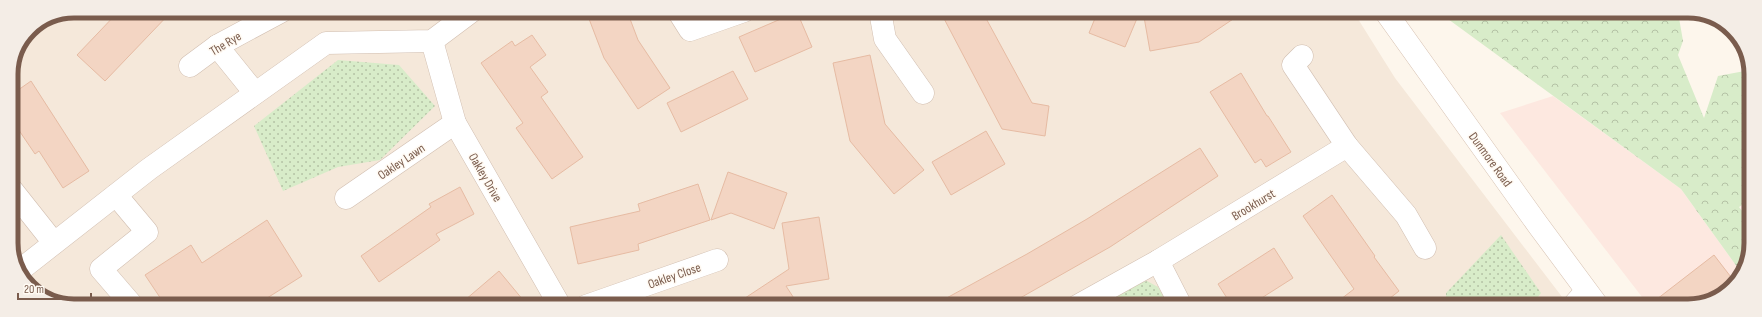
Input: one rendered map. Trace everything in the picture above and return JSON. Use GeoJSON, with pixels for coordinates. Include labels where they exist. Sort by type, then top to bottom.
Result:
{"type":"FeatureCollection","features":[{"type":"Feature","properties":{"kind":"street","name":"The Rye"},"geometry":{"type":"LineString","coordinates":[[190,66],[217,46],[269,18]]}},
{"type":"Feature","properties":{"kind":"street"},"geometry":{"type":"LineString","coordinates":[[24,267],[149,169],[326,43],[432,41],[463,18]]}},
{"type":"Feature","properties":{"kind":"street"},"geometry":{"type":"LineString","coordinates":[[682,18],[690,30],[724,18]]}},
{"type":"Feature","properties":{"kind":"street"},"geometry":{"type":"LineString","coordinates":[[881,18],[884,39],[923,93]]}},
{"type":"Feature","properties":{"kind":"street","name":"Dunmore Road"},"geometry":{"type":"LineString","coordinates":[[1389,18],[1585,299]]}},
{"type":"Feature","properties":{"kind":"street","name":"Oakley Drive"},"geometry":{"type":"LineString","coordinates":[[432,41],[455,123],[556,299]]}},
{"type":"Feature","properties":{"kind":"street"},"geometry":{"type":"LineString","coordinates":[[217,46],[255,93]]}},
{"type":"Feature","properties":{"kind":"street"},"geometry":{"type":"LineString","coordinates":[[1302,56],[1292,66],[1347,146],[1406,215],[1425,248]]}},
{"type":"Feature","properties":{"kind":"street","name":"Oakley Lawn"},"geometry":{"type":"LineString","coordinates":[[346,198],[455,123]]}},
{"type":"Feature","properties":{"kind":"street","name":"Brookhurst"},"geometry":{"type":"LineString","coordinates":[[1090,299],[1158,261],[1347,146]]}},
{"type":"Feature","properties":{"kind":"street"},"geometry":{"type":"LineString","coordinates":[[116,195],[147,232],[101,269],[127,299]]}},
{"type":"Feature","properties":{"kind":"street"},"geometry":{"type":"LineString","coordinates":[[18,198],[54,243]]}},
{"type":"Feature","properties":{"kind":"street","name":"Oakley Close"},"geometry":{"type":"LineString","coordinates":[[606,299],[717,260]]}},
{"type":"Feature","properties":{"kind":"street"},"geometry":{"type":"LineString","coordinates":[[1158,261],[1177,299]]}},
{"type":"Feature","properties":{"kind":"shaded area"},"geometry":{"type":"Polygon","coordinates":[[[1357,18],[1395,78],[1564,299],[67,299],[49,293],[34,283],[22,264],[19,254],[19,63],[27,43],[34,34],[43,27],[63,19],[1357,18]]]}},
{"type":"Feature","properties":{"kind":"shaded area"},"geometry":{"type":"Polygon","coordinates":[[[1553,96],[1681,189],[1738,268],[1732,277],[1725,285],[1716,291],[1695,299],[1644,299],[1500,113],[1553,96]]]}},
{"type":"Feature","properties":{"kind":"green space"},"geometry":{"type":"Polygon","coordinates":[[[1447,18],[1679,18],[1683,41],[1678,55],[1704,118],[1718,76],[1744,71],[1744,204],[1739,207],[1744,213],[1744,250],[1738,268],[1681,189],[1447,18]]]}},
{"type":"Feature","properties":{"kind":"green space"},"geometry":{"type":"Polygon","coordinates":[[[338,60],[399,65],[435,106],[380,160],[338,167],[283,191],[254,126],[338,60]]]}},
{"type":"Feature","properties":{"kind":"green space"},"geometry":{"type":"Polygon","coordinates":[[[1501,235],[1541,293],[1536,299],[1446,299],[1446,293],[1501,235]]]}},
{"type":"Feature","properties":{"kind":"green space"},"geometry":{"type":"Polygon","coordinates":[[[1147,281],[1158,287],[1165,299],[1107,299],[1132,284],[1147,281]]]}},
{"type":"Feature","properties":{"kind":"building"},"geometry":{"type":"Polygon","coordinates":[[[112,18],[165,18],[105,81],[77,55],[112,18]]]}},
{"type":"Feature","properties":{"kind":"building"},"geometry":{"type":"Polygon","coordinates":[[[589,18],[630,18],[638,40],[670,88],[638,109],[604,58],[589,18]]]}},
{"type":"Feature","properties":{"kind":"building"},"geometry":{"type":"Polygon","coordinates":[[[783,18],[800,18],[812,47],[755,72],[739,37],[783,18]]]}},
{"type":"Feature","properties":{"kind":"building"},"geometry":{"type":"Polygon","coordinates":[[[944,18],[986,18],[1032,103],[1049,106],[1045,136],[1002,129],[944,18]]]}},
{"type":"Feature","properties":{"kind":"building"},"geometry":{"type":"Polygon","coordinates":[[[1095,18],[1137,18],[1125,47],[1089,33],[1095,18]]]}},
{"type":"Feature","properties":{"kind":"building"},"geometry":{"type":"Polygon","coordinates":[[[1144,18],[1235,18],[1199,42],[1150,51],[1144,18]]]}},
{"type":"Feature","properties":{"kind":"building"},"geometry":{"type":"Polygon","coordinates":[[[532,35],[546,55],[530,67],[548,92],[541,97],[583,157],[552,179],[516,128],[523,123],[481,63],[512,41],[515,46],[532,35]]]}},
{"type":"Feature","properties":{"kind":"building"},"geometry":{"type":"Polygon","coordinates":[[[870,55],[885,124],[924,170],[894,194],[850,141],[833,63],[870,55]]]}},
{"type":"Feature","properties":{"kind":"building"},"geometry":{"type":"Polygon","coordinates":[[[733,71],[748,99],[681,132],[667,103],[733,71]]]}},
{"type":"Feature","properties":{"kind":"building"},"geometry":{"type":"Polygon","coordinates":[[[1241,73],[1291,152],[1266,167],[1261,159],[1255,163],[1210,92],[1241,73]]]}},
{"type":"Feature","properties":{"kind":"building"},"geometry":{"type":"Polygon","coordinates":[[[31,81],[89,171],[63,188],[39,151],[35,154],[18,129],[18,90],[31,81]]]}},
{"type":"Feature","properties":{"kind":"building"},"geometry":{"type":"Polygon","coordinates":[[[986,131],[1005,164],[951,195],[932,162],[986,131]]]}},
{"type":"Feature","properties":{"kind":"building"},"geometry":{"type":"Polygon","coordinates":[[[1200,148],[1218,176],[1110,247],[1018,299],[945,299],[1027,254],[1087,219],[1200,148]]]}},
{"type":"Feature","properties":{"kind":"building"},"geometry":{"type":"Polygon","coordinates":[[[728,172],[787,193],[774,229],[731,213],[711,220],[728,172]]]}},
{"type":"Feature","properties":{"kind":"building"},"geometry":{"type":"Polygon","coordinates":[[[698,184],[710,220],[638,244],[639,250],[578,264],[570,227],[640,211],[638,204],[698,184]]]}},
{"type":"Feature","properties":{"kind":"building"},"geometry":{"type":"Polygon","coordinates":[[[460,187],[474,214],[436,234],[440,240],[379,282],[361,256],[431,207],[429,204],[460,187]]]}},
{"type":"Feature","properties":{"kind":"building"},"geometry":{"type":"Polygon","coordinates":[[[1332,195],[1399,291],[1389,299],[1341,299],[1354,289],[1303,216],[1332,195]]]}},
{"type":"Feature","properties":{"kind":"building"},"geometry":{"type":"Polygon","coordinates":[[[819,217],[829,279],[786,286],[794,299],[744,299],[789,269],[782,223],[819,217]]]}},
{"type":"Feature","properties":{"kind":"building"},"geometry":{"type":"Polygon","coordinates":[[[267,220],[302,276],[266,299],[161,299],[145,275],[191,245],[202,263],[267,220]]]}},
{"type":"Feature","properties":{"kind":"building"},"geometry":{"type":"Polygon","coordinates":[[[1274,248],[1293,278],[1260,299],[1228,299],[1218,284],[1274,248]]]}},
{"type":"Feature","properties":{"kind":"building"},"geometry":{"type":"Polygon","coordinates":[[[1714,255],[1731,278],[1725,285],[1706,296],[1695,299],[1657,299],[1714,255]]]}},
{"type":"Feature","properties":{"kind":"building"},"geometry":{"type":"Polygon","coordinates":[[[499,271],[522,299],[466,299],[499,271]]]}}]}
